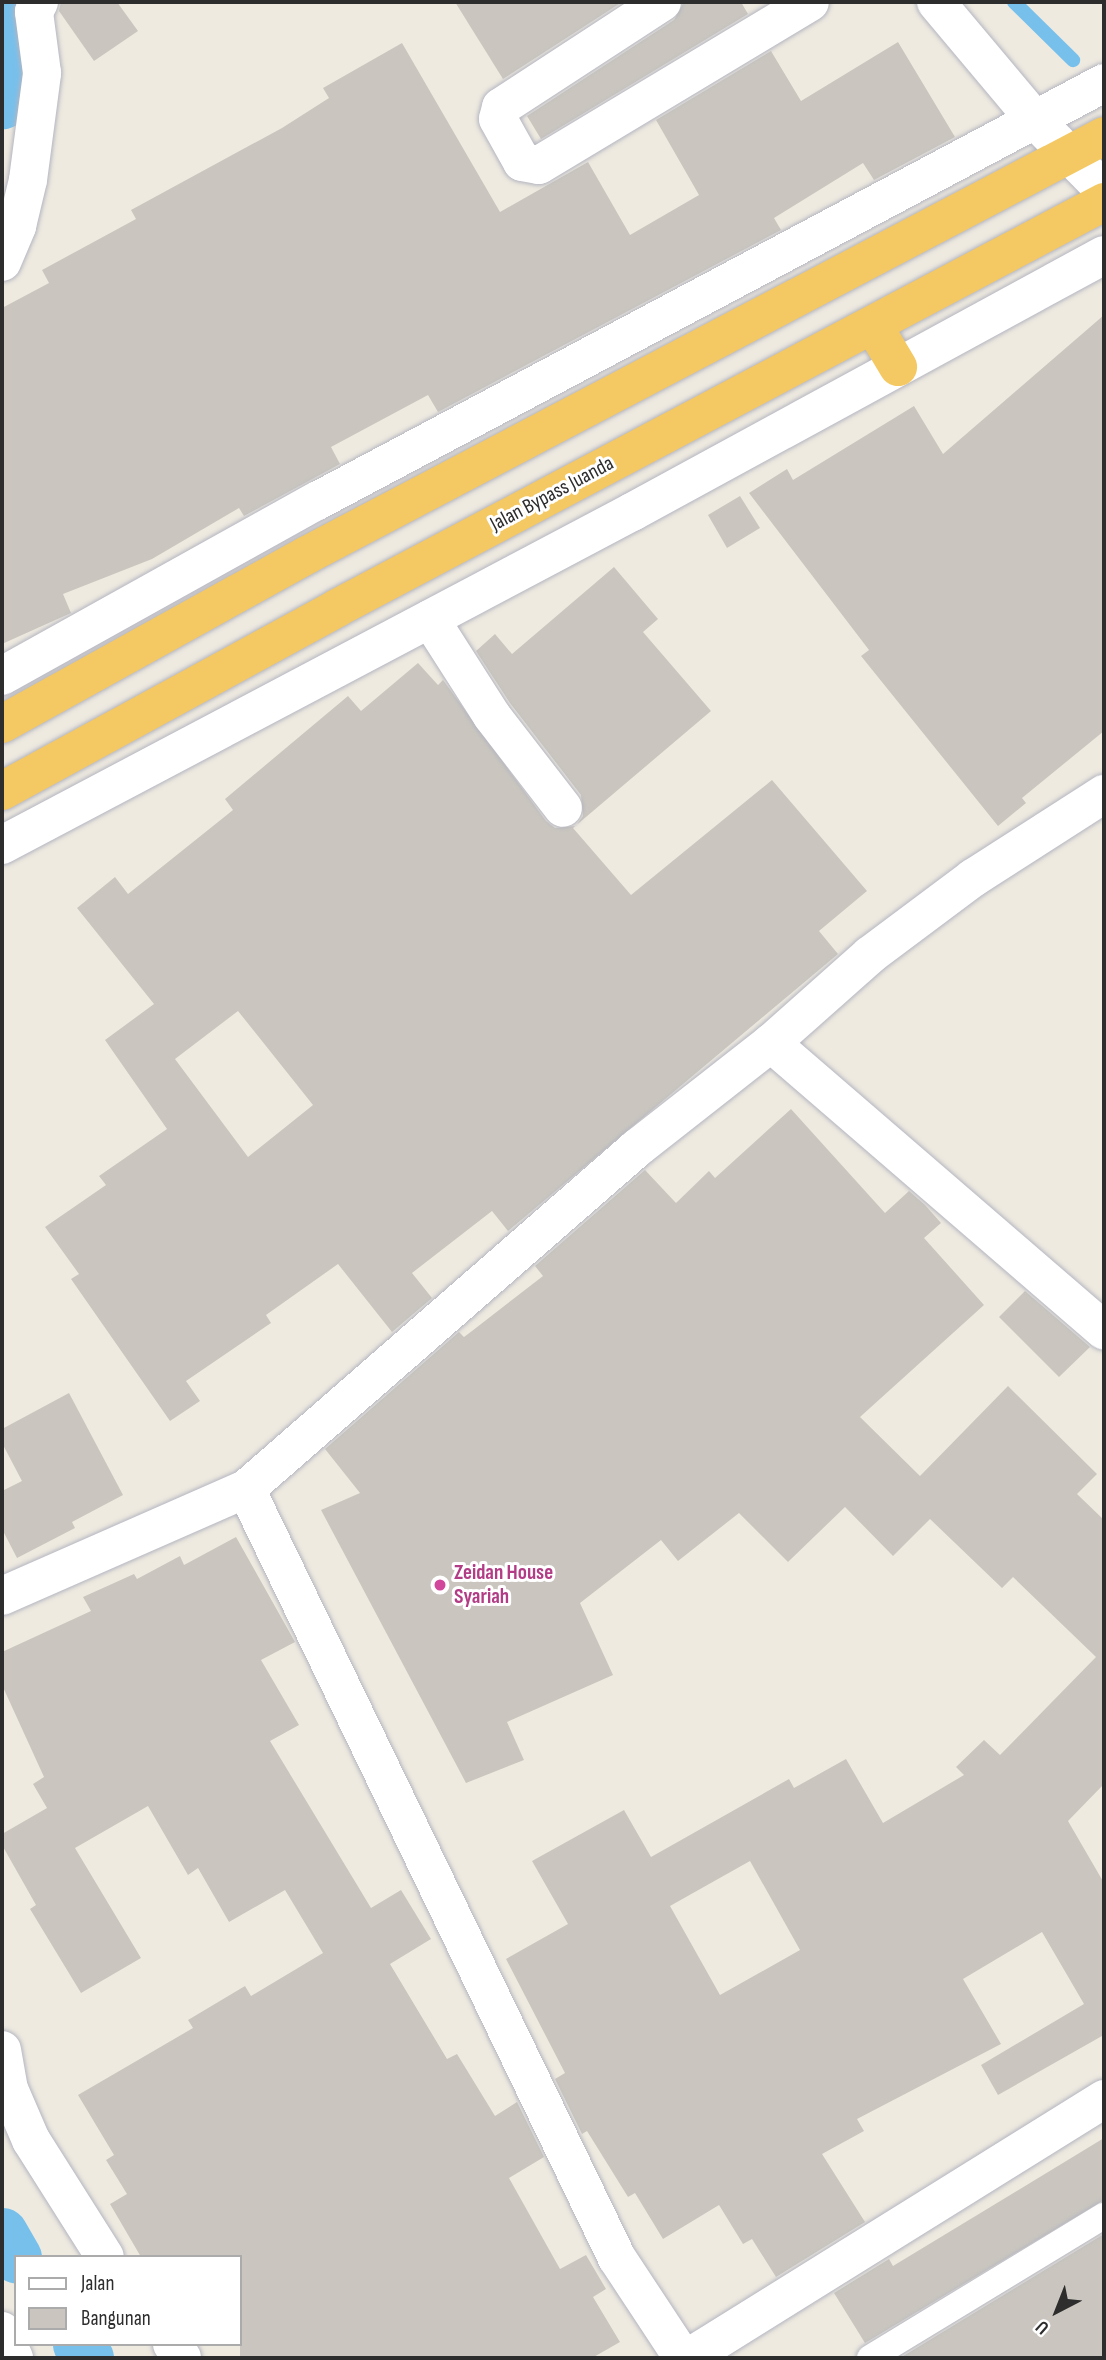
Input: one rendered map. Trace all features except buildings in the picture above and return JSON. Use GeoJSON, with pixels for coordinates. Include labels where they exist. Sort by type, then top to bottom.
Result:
{"type":"FeatureCollection","features":[{"type":"Feature","properties":{"kind":"highway"},"geometry":{"type":"LineString","coordinates":[[2,724],[307,555],[1016,179],[1086,146]]}},
{"type":"Feature","properties":{"kind":"highway","name":"Jalan Bypass Juanda"},"geometry":{"type":"LineString","coordinates":[[2,792],[337,608],[1104,202]]}},
{"type":"Feature","properties":{"kind":"highway"},"geometry":{"type":"LineString","coordinates":[[873,325],[898,367]]}},
{"type":"Feature","properties":{"kind":"street"},"geometry":{"type":"LineString","coordinates":[[2,262],[18,226],[28,180],[42,74],[34,12],[39,2]]}},
{"type":"Feature","properties":{"kind":"street"},"geometry":{"type":"LineString","coordinates":[[662,2],[501,107],[498,119],[522,162],[528,167],[538,165],[810,2]]}},
{"type":"Feature","properties":{"kind":"street"},"geometry":{"type":"LineString","coordinates":[[936,2],[1043,116],[1086,146],[1104,190]]}},
{"type":"Feature","properties":{"kind":"street"},"geometry":{"type":"LineString","coordinates":[[2,676],[317,501],[1104,83]]}},
{"type":"Feature","properties":{"kind":"street"},"geometry":{"type":"LineString","coordinates":[[2,845],[430,619],[1104,255]]}},
{"type":"Feature","properties":{"kind":"street"},"geometry":{"type":"LineString","coordinates":[[430,619],[492,716],[563,808]]}},
{"type":"Feature","properties":{"kind":"street"},"geometry":{"type":"LineString","coordinates":[[2,1596],[246,1489],[636,1148],[771,1043],[870,956],[973,878],[1104,794]]}},
{"type":"Feature","properties":{"kind":"street"},"geometry":{"type":"LineString","coordinates":[[771,1043],[1104,1330]]}},
{"type":"Feature","properties":{"kind":"street"},"geometry":{"type":"LineString","coordinates":[[246,1489],[617,2258],[685,2358],[1104,2099]]}},
{"type":"Feature","properties":{"kind":"street"},"geometry":{"type":"LineString","coordinates":[[2,2050],[9,2089],[31,2140],[103,2255]]}},
{"type":"Feature","properties":{"kind":"street"},"geometry":{"type":"LineString","coordinates":[[2,2331],[14,2358]]}},
{"type":"Feature","properties":{"kind":"lane"},"geometry":{"type":"LineString","coordinates":[[870,2358],[1104,2216]]}},
{"type":"Feature","properties":{"kind":"waterway"},"geometry":{"type":"LineString","coordinates":[[1014,2],[1073,60]]}},
{"type":"Feature","properties":{"kind":"waterway"},"geometry":{"type":"LineString","coordinates":[[2,10],[10,56],[2,103]]}},
{"type":"Feature","properties":{"kind":"waterway"},"geometry":{"type":"LineString","coordinates":[[2,2233],[15,2255]]}},
{"type":"Feature","properties":{"kind":"waterway"},"geometry":{"type":"LineString","coordinates":[[79,2346],[88,2358]]}},
{"type":"Feature","properties":{"kind":"place","name":"Zeidan House Syariah"},"geometry":{"type":"Point","coordinates":[440,1585]}}]}
